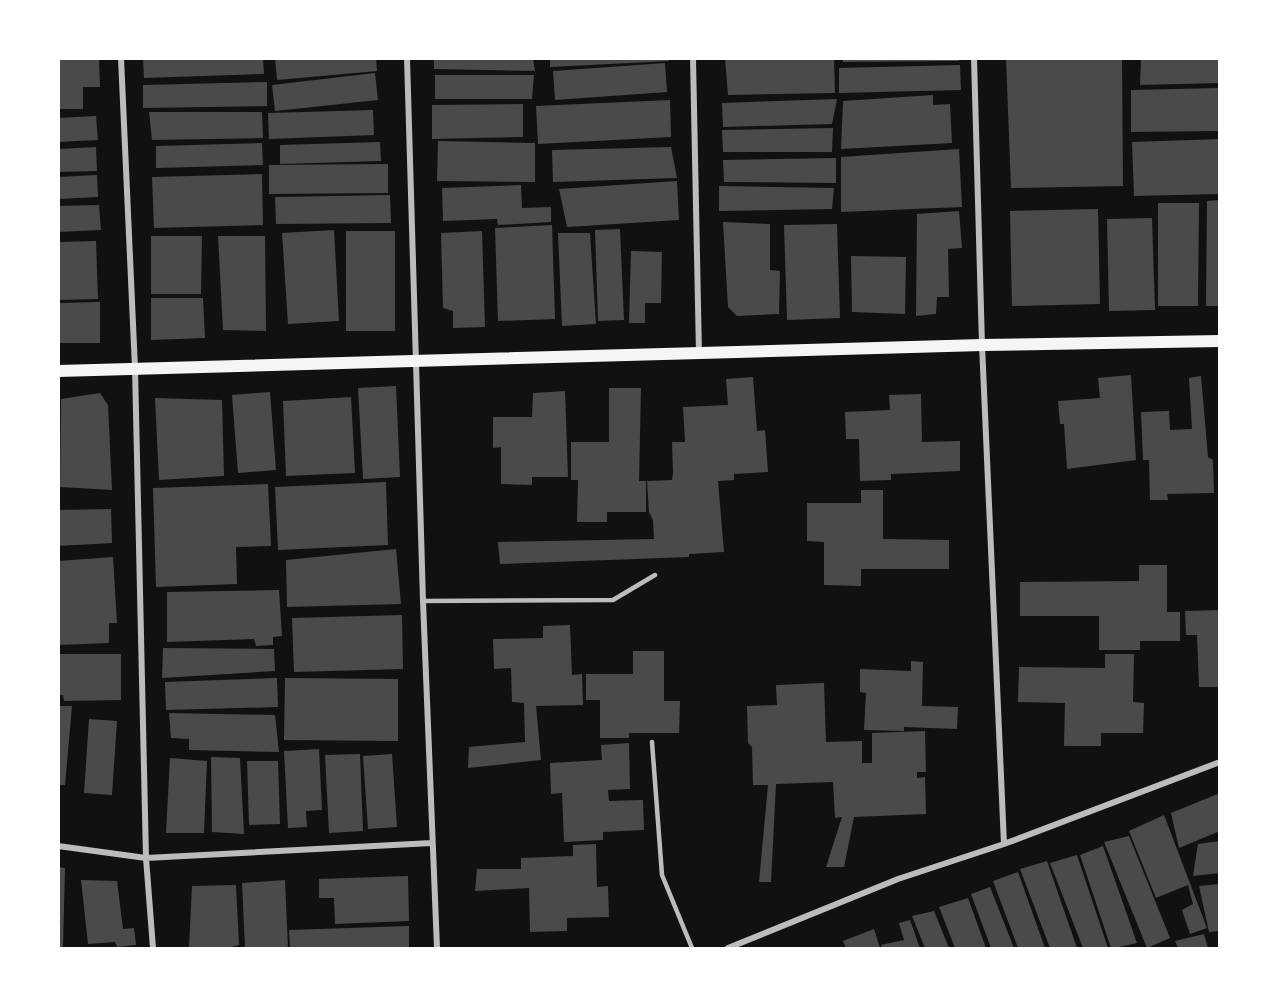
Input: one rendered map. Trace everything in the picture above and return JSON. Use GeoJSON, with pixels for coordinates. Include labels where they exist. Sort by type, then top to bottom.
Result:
{"type":"FeatureCollection","features":[{"type":"Feature","properties":{"kind":"main road"},"geometry":{"type":"LineString","coordinates":[[58,371],[982,345],[1220,341]]}},
{"type":"Feature","properties":{"kind":"street"},"geometry":{"type":"LineString","coordinates":[[121,58],[135,368],[146,858],[153,948]]}},
{"type":"Feature","properties":{"kind":"street"},"geometry":{"type":"LineString","coordinates":[[407,58],[423,601],[437,948]]}},
{"type":"Feature","properties":{"kind":"street"},"geometry":{"type":"LineString","coordinates":[[693,58],[699,354]]}},
{"type":"Feature","properties":{"kind":"street"},"geometry":{"type":"LineString","coordinates":[[974,58],[982,345],[1004,844]]}},
{"type":"Feature","properties":{"kind":"street"},"geometry":{"type":"LineString","coordinates":[[728,948],[898,879],[1004,844],[1220,762]]}},
{"type":"Feature","properties":{"kind":"street"},"geometry":{"type":"LineString","coordinates":[[58,846],[146,858],[432,843]]}},
{"type":"Feature","properties":{"kind":"lane"},"geometry":{"type":"LineString","coordinates":[[423,601],[613,600],[656,575]]}},
{"type":"Feature","properties":{"kind":"lane"},"geometry":{"type":"LineString","coordinates":[[652,742],[662,875],[692,948]]}},
{"type":"Feature","properties":{"kind":"building"},"geometry":{"type":"Polygon","coordinates":[[[58,58],[99,58],[100,87],[83,87],[83,109],[58,109],[58,58]]]}},
{"type":"Feature","properties":{"kind":"building"},"geometry":{"type":"Polygon","coordinates":[[[143,58],[263,58],[264,74],[144,78],[143,58]]]}},
{"type":"Feature","properties":{"kind":"building"},"geometry":{"type":"Polygon","coordinates":[[[275,58],[376,58],[377,71],[277,80],[275,58]]]}},
{"type":"Feature","properties":{"kind":"building"},"geometry":{"type":"Polygon","coordinates":[[[434,58],[533,58],[535,71],[434,69],[434,58]]]}},
{"type":"Feature","properties":{"kind":"building"},"geometry":{"type":"Polygon","coordinates":[[[550,58],[668,58],[669,61],[550,67],[550,58]]]}},
{"type":"Feature","properties":{"kind":"building"},"geometry":{"type":"Polygon","coordinates":[[[725,58],[834,58],[835,93],[728,95],[725,58]]]}},
{"type":"Feature","properties":{"kind":"building"},"geometry":{"type":"Polygon","coordinates":[[[843,58],[959,58],[959,61],[843,62],[843,58]]]}},
{"type":"Feature","properties":{"kind":"building"},"geometry":{"type":"Polygon","coordinates":[[[1006,58],[1122,58],[1123,186],[1011,188],[1006,58]]]}},
{"type":"Feature","properties":{"kind":"building"},"geometry":{"type":"Polygon","coordinates":[[[1141,58],[1220,58],[1220,83],[1140,85],[1141,58]]]}},
{"type":"Feature","properties":{"kind":"building"},"geometry":{"type":"Polygon","coordinates":[[[665,63],[667,92],[555,100],[553,71],[665,63]]]}},
{"type":"Feature","properties":{"kind":"building"},"geometry":{"type":"Polygon","coordinates":[[[960,65],[961,90],[839,93],[839,68],[960,65]]]}},
{"type":"Feature","properties":{"kind":"building"},"geometry":{"type":"Polygon","coordinates":[[[375,73],[378,100],[275,111],[272,85],[375,73]]]}},
{"type":"Feature","properties":{"kind":"building"},"geometry":{"type":"Polygon","coordinates":[[[435,75],[534,75],[532,99],[435,99],[435,75]]]}},
{"type":"Feature","properties":{"kind":"building"},"geometry":{"type":"Polygon","coordinates":[[[267,82],[267,106],[143,108],[143,85],[267,82]]]}},
{"type":"Feature","properties":{"kind":"building"},"geometry":{"type":"Polygon","coordinates":[[[1220,88],[1220,131],[1131,132],[1131,90],[1220,88]]]}},
{"type":"Feature","properties":{"kind":"building"},"geometry":{"type":"Polygon","coordinates":[[[933,95],[933,105],[950,104],[952,143],[841,149],[843,101],[933,95]]]}},
{"type":"Feature","properties":{"kind":"building"},"geometry":{"type":"Polygon","coordinates":[[[837,99],[832,124],[723,127],[722,103],[837,99]]]}},
{"type":"Feature","properties":{"kind":"building"},"geometry":{"type":"Polygon","coordinates":[[[670,100],[671,137],[538,144],[536,106],[670,100]]]}},
{"type":"Feature","properties":{"kind":"building"},"geometry":{"type":"Polygon","coordinates":[[[523,104],[523,137],[432,139],[432,105],[523,104]]]}},
{"type":"Feature","properties":{"kind":"building"},"geometry":{"type":"Polygon","coordinates":[[[373,110],[374,135],[269,139],[268,113],[373,110]]]}},
{"type":"Feature","properties":{"kind":"building"},"geometry":{"type":"Polygon","coordinates":[[[149,112],[262,112],[263,138],[152,140],[149,112]]]}},
{"type":"Feature","properties":{"kind":"building"},"geometry":{"type":"Polygon","coordinates":[[[96,116],[98,140],[58,142],[58,118],[96,116]]]}},
{"type":"Feature","properties":{"kind":"building"},"geometry":{"type":"Polygon","coordinates":[[[833,128],[832,152],[723,152],[722,130],[833,128]]]}},
{"type":"Feature","properties":{"kind":"building"},"geometry":{"type":"Polygon","coordinates":[[[1220,139],[1220,194],[1134,196],[1132,142],[1220,139]]]}},
{"type":"Feature","properties":{"kind":"building"},"geometry":{"type":"Polygon","coordinates":[[[438,141],[535,143],[535,182],[437,181],[438,141]]]}},
{"type":"Feature","properties":{"kind":"building"},"geometry":{"type":"Polygon","coordinates":[[[380,142],[381,161],[280,164],[280,145],[380,142]]]}},
{"type":"Feature","properties":{"kind":"building"},"geometry":{"type":"Polygon","coordinates":[[[262,143],[263,165],[156,168],[156,146],[262,143]]]}},
{"type":"Feature","properties":{"kind":"building"},"geometry":{"type":"Polygon","coordinates":[[[96,147],[97,171],[58,172],[58,149],[96,147]]]}},
{"type":"Feature","properties":{"kind":"building"},"geometry":{"type":"Polygon","coordinates":[[[671,147],[677,178],[553,182],[552,150],[671,147]]]}},
{"type":"Feature","properties":{"kind":"building"},"geometry":{"type":"Polygon","coordinates":[[[959,149],[962,207],[841,212],[841,157],[959,149]]]}},
{"type":"Feature","properties":{"kind":"building"},"geometry":{"type":"Polygon","coordinates":[[[836,158],[836,183],[724,182],[723,160],[836,158]]]}},
{"type":"Feature","properties":{"kind":"building"},"geometry":{"type":"Polygon","coordinates":[[[388,164],[388,193],[269,194],[269,165],[388,164]]]}},
{"type":"Feature","properties":{"kind":"building"},"geometry":{"type":"Polygon","coordinates":[[[262,174],[263,225],[154,228],[152,177],[262,174]]]}},
{"type":"Feature","properties":{"kind":"building"},"geometry":{"type":"Polygon","coordinates":[[[97,175],[98,197],[58,199],[58,177],[97,175]]]}},
{"type":"Feature","properties":{"kind":"building"},"geometry":{"type":"Polygon","coordinates":[[[677,181],[679,220],[567,227],[559,189],[677,181]]]}},
{"type":"Feature","properties":{"kind":"building"},"geometry":{"type":"Polygon","coordinates":[[[521,185],[522,208],[551,207],[551,222],[498,225],[497,219],[443,221],[442,188],[521,185]]]}},
{"type":"Feature","properties":{"kind":"building"},"geometry":{"type":"Polygon","coordinates":[[[719,186],[834,188],[832,209],[719,211],[719,186]]]}},
{"type":"Feature","properties":{"kind":"building"},"geometry":{"type":"Polygon","coordinates":[[[390,195],[391,223],[276,224],[275,197],[390,195]]]}},
{"type":"Feature","properties":{"kind":"building"},"geometry":{"type":"Polygon","coordinates":[[[1220,200],[1220,306],[1206,306],[1207,201],[1220,200]]]}},
{"type":"Feature","properties":{"kind":"building"},"geometry":{"type":"Polygon","coordinates":[[[1158,203],[1199,203],[1198,306],[1158,306],[1158,203]]]}},
{"type":"Feature","properties":{"kind":"building"},"geometry":{"type":"Polygon","coordinates":[[[99,205],[101,230],[58,232],[58,206],[99,205]]]}},
{"type":"Feature","properties":{"kind":"building"},"geometry":{"type":"Polygon","coordinates":[[[1098,209],[1100,304],[1012,306],[1010,211],[1098,209]]]}},
{"type":"Feature","properties":{"kind":"building"},"geometry":{"type":"Polygon","coordinates":[[[959,211],[962,248],[948,249],[949,297],[937,297],[936,314],[916,316],[917,214],[959,211]]]}},
{"type":"Feature","properties":{"kind":"building"},"geometry":{"type":"Polygon","coordinates":[[[1152,218],[1155,310],[1109,311],[1107,219],[1152,218]]]}},
{"type":"Feature","properties":{"kind":"building"},"geometry":{"type":"Polygon","coordinates":[[[723,222],[770,224],[770,270],[780,271],[779,314],[737,316],[728,307],[723,222]]]}},
{"type":"Feature","properties":{"kind":"building"},"geometry":{"type":"Polygon","coordinates":[[[837,224],[840,318],[787,320],[784,225],[837,224]]]}},
{"type":"Feature","properties":{"kind":"building"},"geometry":{"type":"Polygon","coordinates":[[[552,225],[555,319],[498,321],[495,228],[552,225]]]}},
{"type":"Feature","properties":{"kind":"building"},"geometry":{"type":"Polygon","coordinates":[[[620,229],[624,320],[598,321],[595,230],[620,229]]]}},
{"type":"Feature","properties":{"kind":"building"},"geometry":{"type":"Polygon","coordinates":[[[334,230],[339,321],[288,324],[282,233],[334,230]]]}},
{"type":"Feature","properties":{"kind":"building"},"geometry":{"type":"Polygon","coordinates":[[[346,231],[395,231],[395,331],[346,331],[346,231]]]}},
{"type":"Feature","properties":{"kind":"building"},"geometry":{"type":"Polygon","coordinates":[[[482,231],[485,327],[453,328],[453,311],[443,308],[441,233],[482,231]]]}},
{"type":"Feature","properties":{"kind":"building"},"geometry":{"type":"Polygon","coordinates":[[[558,233],[590,233],[596,324],[562,326],[558,233]]]}},
{"type":"Feature","properties":{"kind":"building"},"geometry":{"type":"Polygon","coordinates":[[[151,236],[202,236],[201,294],[151,294],[151,236]]]}},
{"type":"Feature","properties":{"kind":"building"},"geometry":{"type":"Polygon","coordinates":[[[218,236],[265,236],[266,331],[223,330],[218,236]]]}},
{"type":"Feature","properties":{"kind":"building"},"geometry":{"type":"Polygon","coordinates":[[[96,241],[98,299],[58,300],[58,242],[96,241]]]}},
{"type":"Feature","properties":{"kind":"building"},"geometry":{"type":"Polygon","coordinates":[[[631,251],[662,252],[661,303],[645,303],[645,323],[629,323],[631,251]]]}},
{"type":"Feature","properties":{"kind":"building"},"geometry":{"type":"Polygon","coordinates":[[[851,256],[906,257],[905,314],[852,312],[851,256]]]}},
{"type":"Feature","properties":{"kind":"building"},"geometry":{"type":"Polygon","coordinates":[[[151,298],[203,298],[205,338],[151,340],[151,298]]]}},
{"type":"Feature","properties":{"kind":"building"},"geometry":{"type":"Polygon","coordinates":[[[100,302],[100,343],[58,343],[58,303],[100,302]]]}},
{"type":"Feature","properties":{"kind":"building"},"geometry":{"type":"Polygon","coordinates":[[[1131,375],[1136,460],[1067,469],[1064,424],[1060,424],[1058,401],[1100,398],[1098,378],[1131,375]]]}},
{"type":"Feature","properties":{"kind":"building"},"geometry":{"type":"Polygon","coordinates":[[[1201,376],[1208,457],[1213,460],[1214,493],[1167,494],[1168,500],[1150,500],[1149,460],[1143,460],[1141,412],[1169,411],[1170,430],[1192,429],[1189,378],[1201,376]]]}},
{"type":"Feature","properties":{"kind":"building"},"geometry":{"type":"Polygon","coordinates":[[[753,377],[757,431],[765,430],[768,472],[734,474],[734,480],[718,481],[724,552],[689,554],[689,557],[500,564],[498,542],[654,539],[647,481],[672,480],[672,442],[685,442],[683,407],[728,405],[726,379],[753,377]]]}},
{"type":"Feature","properties":{"kind":"building"},"geometry":{"type":"Polygon","coordinates":[[[396,386],[400,477],[363,479],[358,388],[396,386]]]}},
{"type":"Feature","properties":{"kind":"building"},"geometry":{"type":"Polygon","coordinates":[[[609,388],[641,388],[639,481],[646,481],[646,512],[607,512],[607,522],[577,522],[578,480],[571,480],[571,442],[609,442],[609,388]]]}},
{"type":"Feature","properties":{"kind":"building"},"geometry":{"type":"Polygon","coordinates":[[[565,391],[568,477],[532,477],[532,485],[501,484],[501,447],[493,448],[493,417],[532,417],[533,393],[565,391]]]}},
{"type":"Feature","properties":{"kind":"building"},"geometry":{"type":"Polygon","coordinates":[[[270,392],[276,470],[238,473],[232,395],[270,392]]]}},
{"type":"Feature","properties":{"kind":"building"},"geometry":{"type":"Polygon","coordinates":[[[100,393],[108,405],[112,490],[60,487],[61,399],[100,393]]]}},
{"type":"Feature","properties":{"kind":"building"},"geometry":{"type":"Polygon","coordinates":[[[921,394],[922,442],[960,441],[960,471],[891,474],[891,480],[860,481],[859,439],[846,439],[845,412],[890,410],[889,395],[921,394]]]}},
{"type":"Feature","properties":{"kind":"building"},"geometry":{"type":"Polygon","coordinates":[[[351,397],[355,473],[286,476],[283,401],[351,397]]]}},
{"type":"Feature","properties":{"kind":"building"},"geometry":{"type":"Polygon","coordinates":[[[155,398],[222,400],[224,476],[159,480],[155,398]]]}},
{"type":"Feature","properties":{"kind":"building"},"geometry":{"type":"Polygon","coordinates":[[[386,482],[388,545],[278,550],[275,487],[386,482]]]}},
{"type":"Feature","properties":{"kind":"building"},"geometry":{"type":"Polygon","coordinates":[[[268,484],[271,546],[236,547],[237,584],[156,587],[153,488],[268,484]]]}},
{"type":"Feature","properties":{"kind":"building"},"geometry":{"type":"Polygon","coordinates":[[[861,490],[883,490],[883,539],[949,540],[949,569],[861,569],[861,586],[824,585],[824,542],[807,541],[807,503],[861,503],[861,490]]]}},
{"type":"Feature","properties":{"kind":"building"},"geometry":{"type":"Polygon","coordinates":[[[111,509],[112,543],[58,546],[58,510],[111,509]]]}},
{"type":"Feature","properties":{"kind":"building"},"geometry":{"type":"Polygon","coordinates":[[[396,549],[401,604],[287,607],[286,560],[396,549]]]}},
{"type":"Feature","properties":{"kind":"building"},"geometry":{"type":"Polygon","coordinates":[[[113,557],[117,623],[109,623],[109,643],[58,645],[58,561],[113,557]]]}},
{"type":"Feature","properties":{"kind":"building"},"geometry":{"type":"Polygon","coordinates":[[[1139,565],[1167,565],[1167,612],[1180,612],[1180,641],[1140,641],[1140,650],[1099,650],[1099,616],[1020,616],[1020,582],[1139,581],[1139,565]]]}},
{"type":"Feature","properties":{"kind":"building"},"geometry":{"type":"Polygon","coordinates":[[[279,590],[282,636],[273,637],[273,645],[256,646],[254,639],[167,642],[167,592],[279,590]]]}},
{"type":"Feature","properties":{"kind":"building"},"geometry":{"type":"Polygon","coordinates":[[[1220,610],[1220,687],[1199,687],[1197,635],[1186,635],[1185,611],[1220,610]]]}},
{"type":"Feature","properties":{"kind":"building"},"geometry":{"type":"Polygon","coordinates":[[[402,615],[403,669],[294,672],[292,618],[402,615]]]}},
{"type":"Feature","properties":{"kind":"building"},"geometry":{"type":"Polygon","coordinates":[[[570,625],[572,675],[582,674],[583,705],[536,706],[541,760],[468,768],[469,747],[525,742],[524,703],[512,702],[511,668],[494,669],[493,639],[543,638],[543,626],[570,625]]]}},
{"type":"Feature","properties":{"kind":"building"},"geometry":{"type":"Polygon","coordinates":[[[163,648],[274,649],[275,671],[162,678],[163,648]]]}},
{"type":"Feature","properties":{"kind":"building"},"geometry":{"type":"Polygon","coordinates":[[[633,651],[664,651],[664,701],[680,701],[679,733],[629,733],[629,738],[600,738],[600,700],[586,700],[586,674],[633,674],[633,651]]]}},
{"type":"Feature","properties":{"kind":"building"},"geometry":{"type":"Polygon","coordinates":[[[58,654],[121,654],[121,700],[64,701],[63,695],[58,695],[58,654]]]}},
{"type":"Feature","properties":{"kind":"building"},"geometry":{"type":"Polygon","coordinates":[[[1105,654],[1134,654],[1133,702],[1144,703],[1143,733],[1101,733],[1101,746],[1064,746],[1065,703],[1018,702],[1019,667],[1105,668],[1105,654]]]}},
{"type":"Feature","properties":{"kind":"building"},"geometry":{"type":"Polygon","coordinates":[[[911,661],[923,662],[922,706],[958,707],[957,729],[904,727],[904,731],[864,730],[866,693],[860,692],[860,669],[911,671],[911,661]]]}},
{"type":"Feature","properties":{"kind":"building"},"geometry":{"type":"Polygon","coordinates":[[[277,678],[278,707],[166,710],[165,682],[277,678]]]}},
{"type":"Feature","properties":{"kind":"building"},"geometry":{"type":"Polygon","coordinates":[[[285,678],[398,679],[398,741],[284,740],[285,678]]]}},
{"type":"Feature","properties":{"kind":"building"},"geometry":{"type":"Polygon","coordinates":[[[824,683],[826,742],[862,741],[862,763],[872,763],[872,733],[925,731],[926,772],[917,772],[917,778],[925,777],[926,814],[854,817],[844,867],[826,867],[842,817],[835,818],[833,782],[776,784],[771,882],[759,882],[768,785],[753,785],[752,747],[748,743],[747,706],[777,705],[776,685],[824,683]]]}},
{"type":"Feature","properties":{"kind":"building"},"geometry":{"type":"Polygon","coordinates":[[[58,706],[72,706],[65,785],[58,785],[58,706]]]}},
{"type":"Feature","properties":{"kind":"building"},"geometry":{"type":"Polygon","coordinates":[[[169,713],[275,715],[279,752],[189,750],[189,739],[171,738],[169,713]]]}},
{"type":"Feature","properties":{"kind":"building"},"geometry":{"type":"Polygon","coordinates":[[[89,719],[117,721],[112,795],[84,793],[89,719]]]}},
{"type":"Feature","properties":{"kind":"building"},"geometry":{"type":"Polygon","coordinates":[[[629,743],[630,789],[608,790],[609,801],[643,800],[644,830],[603,832],[603,840],[564,842],[562,793],[551,794],[550,763],[602,760],[601,745],[629,743]]]}},
{"type":"Feature","properties":{"kind":"building"},"geometry":{"type":"Polygon","coordinates":[[[319,749],[322,810],[306,811],[307,827],[288,828],[284,751],[319,749]]]}},
{"type":"Feature","properties":{"kind":"building"},"geometry":{"type":"Polygon","coordinates":[[[360,754],[363,831],[329,833],[325,755],[360,754]]]}},
{"type":"Feature","properties":{"kind":"building"},"geometry":{"type":"Polygon","coordinates":[[[392,754],[397,827],[368,829],[363,756],[392,754]]]}},
{"type":"Feature","properties":{"kind":"building"},"geometry":{"type":"Polygon","coordinates":[[[211,757],[240,758],[244,834],[212,832],[211,757]]]}},
{"type":"Feature","properties":{"kind":"building"},"geometry":{"type":"Polygon","coordinates":[[[170,758],[207,761],[204,833],[166,833],[170,758]]]}},
{"type":"Feature","properties":{"kind":"building"},"geometry":{"type":"Polygon","coordinates":[[[247,761],[278,761],[280,824],[249,825],[247,761]]]}},
{"type":"Feature","properties":{"kind":"building"},"geometry":{"type":"Polygon","coordinates":[[[1220,793],[1220,831],[1179,848],[1171,813],[1220,793]]]}},
{"type":"Feature","properties":{"kind":"building"},"geometry":{"type":"Polygon","coordinates":[[[1164,815],[1207,928],[1190,934],[1182,910],[1193,904],[1188,885],[1156,898],[1129,831],[1164,815]]]}},
{"type":"Feature","properties":{"kind":"building"},"geometry":{"type":"Polygon","coordinates":[[[1129,836],[1170,938],[1147,948],[1104,842],[1129,836]]]}},
{"type":"Feature","properties":{"kind":"building"},"geometry":{"type":"Polygon","coordinates":[[[1220,841],[1220,873],[1193,876],[1198,844],[1220,841]]]}},
{"type":"Feature","properties":{"kind":"building"},"geometry":{"type":"Polygon","coordinates":[[[596,844],[597,887],[608,886],[609,917],[567,918],[567,931],[530,932],[529,888],[475,891],[477,869],[521,869],[521,858],[573,856],[573,845],[596,844]]]}},
{"type":"Feature","properties":{"kind":"building"},"geometry":{"type":"Polygon","coordinates":[[[1103,846],[1137,943],[1111,948],[1080,855],[1103,846]]]}},
{"type":"Feature","properties":{"kind":"building"},"geometry":{"type":"Polygon","coordinates":[[[1077,855],[1108,948],[1083,948],[1050,863],[1077,855]]]}},
{"type":"Feature","properties":{"kind":"building"},"geometry":{"type":"Polygon","coordinates":[[[1047,861],[1077,948],[1050,948],[1020,869],[1047,861]]]}},
{"type":"Feature","properties":{"kind":"building"},"geometry":{"type":"Polygon","coordinates":[[[58,867],[65,868],[63,947],[58,947],[58,867]]]}},
{"type":"Feature","properties":{"kind":"building"},"geometry":{"type":"Polygon","coordinates":[[[1018,872],[1045,948],[1018,948],[993,881],[1018,872]]]}},
{"type":"Feature","properties":{"kind":"building"},"geometry":{"type":"Polygon","coordinates":[[[408,876],[409,921],[335,924],[334,898],[319,898],[319,879],[408,876]]]}},
{"type":"Feature","properties":{"kind":"building"},"geometry":{"type":"Polygon","coordinates":[[[81,880],[117,881],[123,929],[134,928],[136,945],[117,947],[115,942],[88,944],[81,880]]]}},
{"type":"Feature","properties":{"kind":"building"},"geometry":{"type":"Polygon","coordinates":[[[285,880],[288,948],[245,948],[242,883],[285,880]]]}},
{"type":"Feature","properties":{"kind":"building"},"geometry":{"type":"Polygon","coordinates":[[[1220,884],[1220,931],[1209,932],[1199,886],[1220,884]]]}},
{"type":"Feature","properties":{"kind":"building"},"geometry":{"type":"Polygon","coordinates":[[[236,885],[239,945],[227,948],[189,948],[192,886],[236,885]]]}},
{"type":"Feature","properties":{"kind":"building"},"geometry":{"type":"Polygon","coordinates":[[[990,887],[1014,948],[991,948],[971,894],[990,887]]]}},
{"type":"Feature","properties":{"kind":"building"},"geometry":{"type":"Polygon","coordinates":[[[968,898],[986,948],[955,948],[939,907],[968,898]]]}},
{"type":"Feature","properties":{"kind":"building"},"geometry":{"type":"Polygon","coordinates":[[[934,911],[949,948],[925,948],[912,916],[934,911]]]}},
{"type":"Feature","properties":{"kind":"building"},"geometry":{"type":"Polygon","coordinates":[[[910,920],[920,948],[882,948],[881,945],[904,940],[899,923],[910,920]]]}},
{"type":"Feature","properties":{"kind":"building"},"geometry":{"type":"Polygon","coordinates":[[[409,926],[409,948],[290,948],[289,930],[409,926]]]}},
{"type":"Feature","properties":{"kind":"building"},"geometry":{"type":"Polygon","coordinates":[[[874,929],[880,948],[846,948],[843,941],[874,929]]]}},
{"type":"Feature","properties":{"kind":"building"},"geometry":{"type":"Polygon","coordinates":[[[1204,934],[1208,948],[1178,948],[1175,941],[1204,934]]]}}]}
